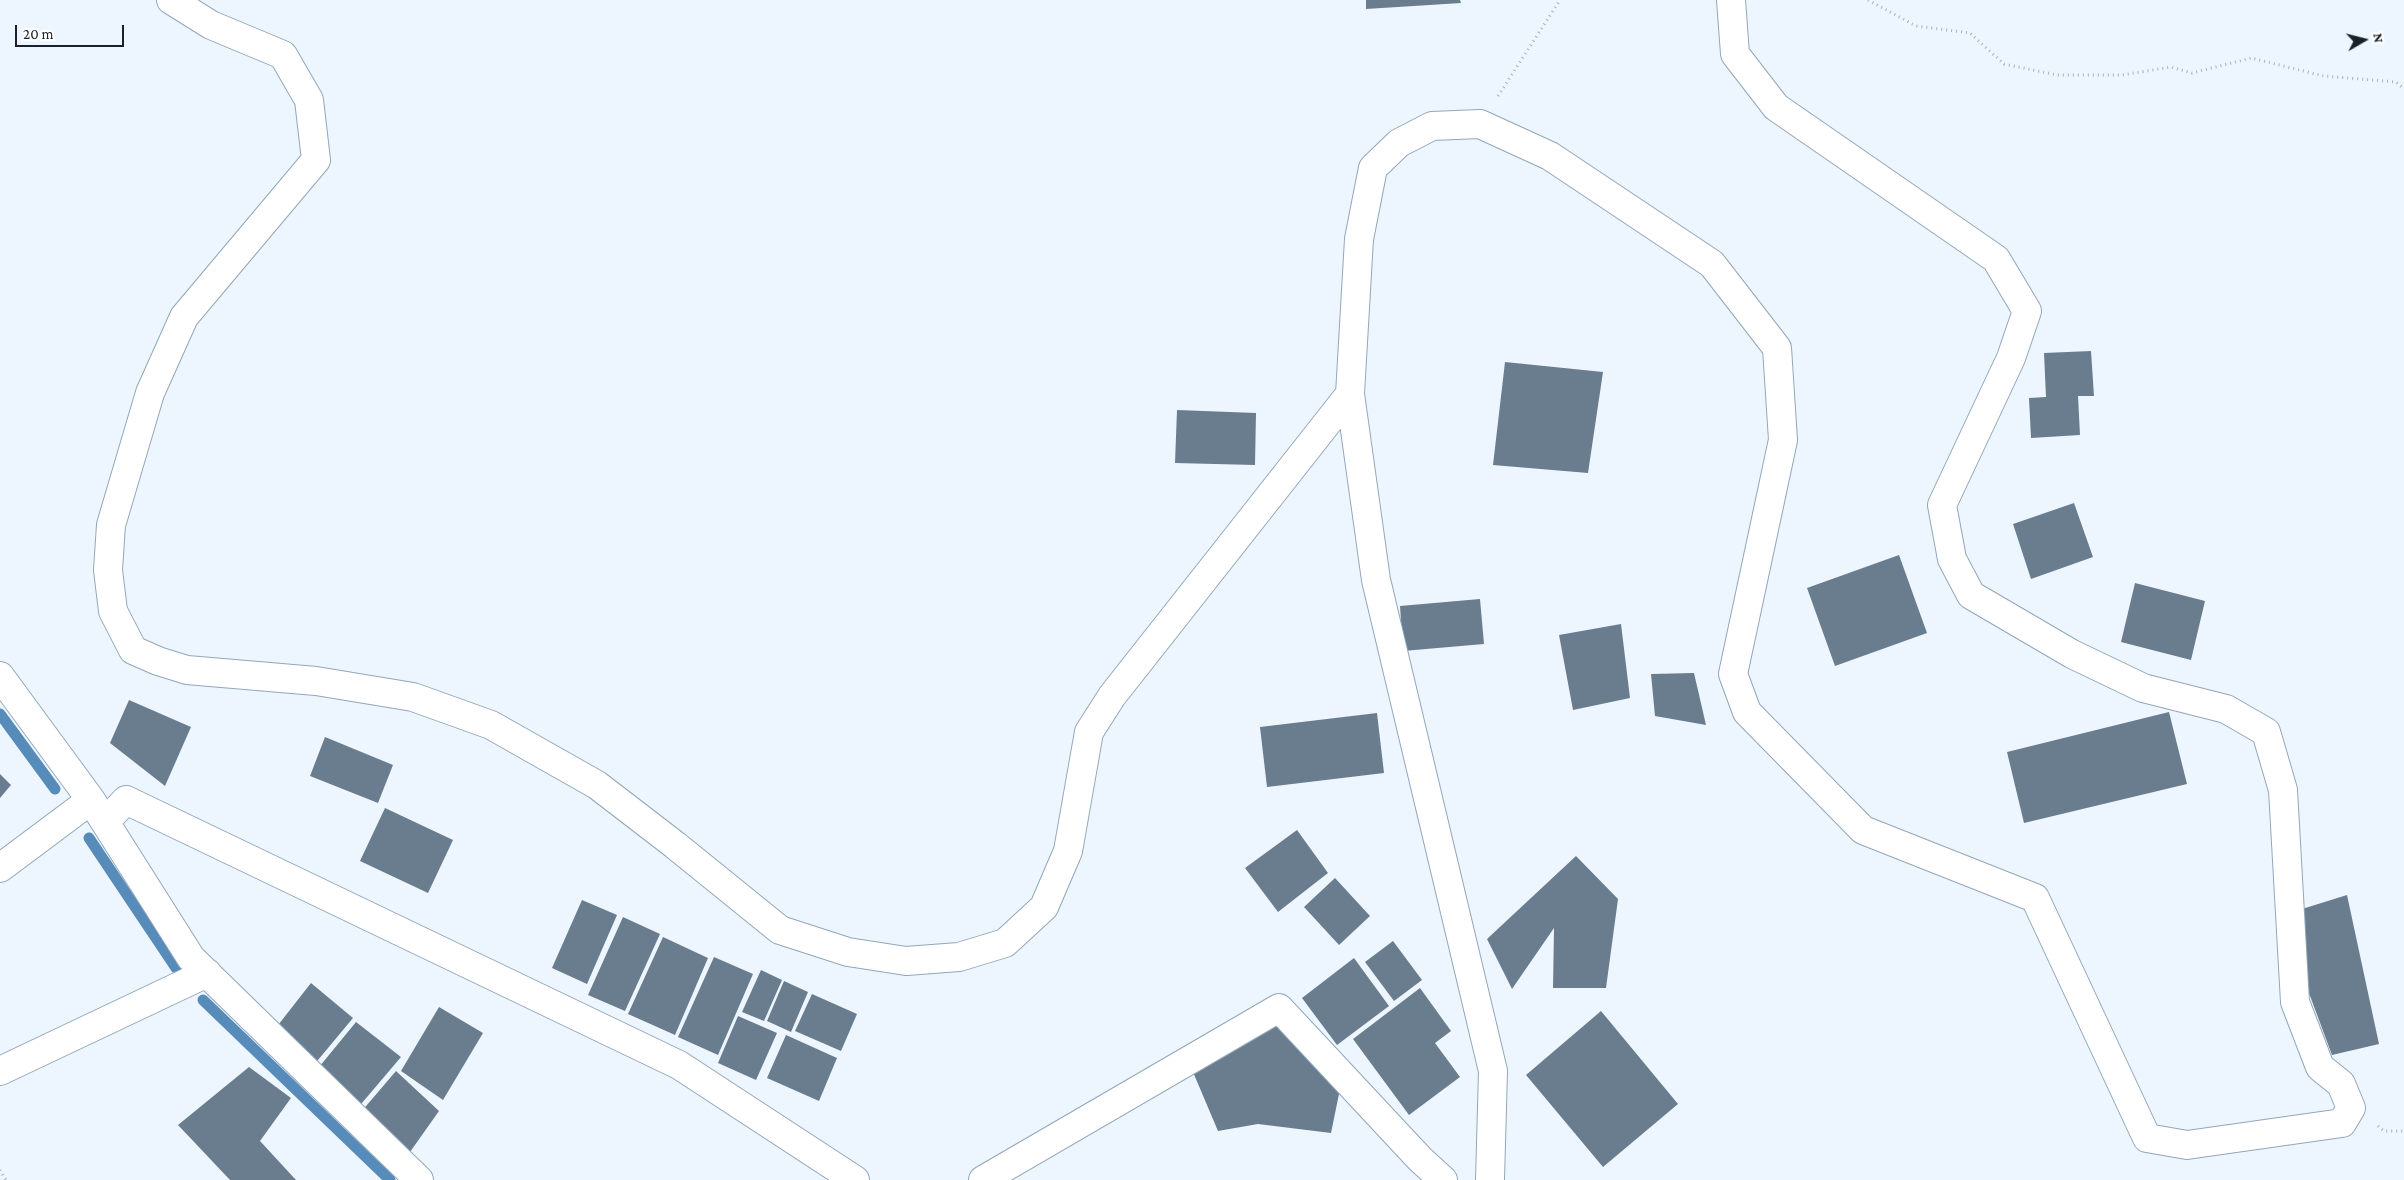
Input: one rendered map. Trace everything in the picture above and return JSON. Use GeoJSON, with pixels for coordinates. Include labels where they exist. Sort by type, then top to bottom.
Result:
{"type":"FeatureCollection","features":[{"type":"Feature","properties":{"kind":"street"},"geometry":{"type":"LineString","coordinates":[[171,0],[211,25],[283,55],[309,100],[316,160],[184,317],[150,393],[111,525],[108,570],[113,612],[133,650],[158,661],[187,670],[316,681],[413,697],[491,725],[597,785],[780,930],[848,952],[906,961],[959,958],[1005,943],[1044,907],[1068,851],[1089,732],[1112,696],[1350,394]]}},
{"type":"Feature","properties":{"kind":"street"},"geometry":{"type":"LineString","coordinates":[[1490,1180],[1493,1071],[1376,580],[1350,394],[1359,239],[1373,168],[1398,143],[1432,126],[1480,124],[1550,156],[1712,264],[1777,348],[1784,440],[1733,674],[1747,712],[1863,830],[2035,898],[2146,1138],[2187,1145],[2342,1123],[2350,1108],[2341,1084],[2320,1067],[2295,1002],[2283,790],[2266,732],[2226,709],[2143,688],[2072,654],[1971,595],[1952,559],[1942,505],[2011,358],[2027,311],[1996,259],[1776,107],[1735,54],[1731,0]]}},
{"type":"Feature","properties":{"kind":"street"},"geometry":{"type":"LineString","coordinates":[[0,676],[91,800],[191,958],[404,1173]]}},
{"type":"Feature","properties":{"kind":"street"},"geometry":{"type":"LineString","coordinates":[[0,868],[91,800]]}},
{"type":"Feature","properties":{"kind":"street"},"geometry":{"type":"LineString","coordinates":[[105,822],[126,800],[135,804],[679,1065],[855,1180]]}},
{"type":"Feature","properties":{"kind":"street"},"geometry":{"type":"LineString","coordinates":[[0,1071],[207,973]]}},
{"type":"Feature","properties":{"kind":"street"},"geometry":{"type":"LineString","coordinates":[[983,1180],[1279,1008],[1420,1159],[1444,1180]]}},
{"type":"Feature","properties":{"kind":"path"},"geometry":{"type":"LineString","coordinates":[[1480,124],[1560,0]]}},
{"type":"Feature","properties":{"kind":"path"},"geometry":{"type":"LineString","coordinates":[[1868,0],[1916,26],[1970,33],[2004,64],[2057,75],[2122,75],[2171,66],[2192,73],[2251,58],[2324,76],[2396,82],[2404,89]]}},
{"type":"Feature","properties":{"kind":"path"},"geometry":{"type":"LineString","coordinates":[[0,1170],[6,1180]]}},
{"type":"Feature","properties":{"kind":"building"},"geometry":{"type":"Polygon","coordinates":[[[1366,0],[1460,0],[1461,3],[1366,9],[1366,0]]]}},
{"type":"Feature","properties":{"kind":"building"},"geometry":{"type":"Polygon","coordinates":[[[2091,351],[2094,396],[2078,396],[2080,435],[2031,438],[2029,398],[2046,397],[2044,353],[2091,351]]]}},
{"type":"Feature","properties":{"kind":"building"},"geometry":{"type":"Polygon","coordinates":[[[1505,362],[1603,372],[1588,473],[1493,465],[1505,362]]]}},
{"type":"Feature","properties":{"kind":"building"},"geometry":{"type":"Polygon","coordinates":[[[1177,410],[1256,413],[1255,465],[1175,463],[1177,410]]]}},
{"type":"Feature","properties":{"kind":"building"},"geometry":{"type":"Polygon","coordinates":[[[2074,503],[2093,557],[2031,579],[2013,524],[2074,503]]]}},
{"type":"Feature","properties":{"kind":"building"},"geometry":{"type":"Polygon","coordinates":[[[1899,555],[1927,633],[1835,666],[1807,588],[1899,555]]]}},
{"type":"Feature","properties":{"kind":"building"},"geometry":{"type":"Polygon","coordinates":[[[2135,583],[2205,601],[2191,660],[2121,642],[2135,583]]]}},
{"type":"Feature","properties":{"kind":"building"},"geometry":{"type":"Polygon","coordinates":[[[1480,599],[1484,644],[1403,651],[1400,606],[1480,599]]]}},
{"type":"Feature","properties":{"kind":"building"},"geometry":{"type":"Polygon","coordinates":[[[1621,624],[1630,698],[1573,710],[1559,635],[1621,624]]]}},
{"type":"Feature","properties":{"kind":"building"},"geometry":{"type":"Polygon","coordinates":[[[1694,673],[1706,725],[1655,716],[1651,674],[1694,673]]]}},
{"type":"Feature","properties":{"kind":"building"},"geometry":{"type":"Polygon","coordinates":[[[129,700],[191,727],[165,786],[110,743],[129,700]]]}},
{"type":"Feature","properties":{"kind":"building"},"geometry":{"type":"Polygon","coordinates":[[[2169,712],[2187,784],[2024,823],[2007,752],[2169,712]]]}},
{"type":"Feature","properties":{"kind":"building"},"geometry":{"type":"Polygon","coordinates":[[[1377,713],[1384,773],[1267,787],[1260,727],[1377,713]]]}},
{"type":"Feature","properties":{"kind":"building"},"geometry":{"type":"Polygon","coordinates":[[[325,737],[393,765],[378,803],[310,776],[325,737]]]}},
{"type":"Feature","properties":{"kind":"building"},"geometry":{"type":"Polygon","coordinates":[[[0,774],[11,785],[0,798],[0,774]]]}},
{"type":"Feature","properties":{"kind":"building"},"geometry":{"type":"Polygon","coordinates":[[[385,808],[453,840],[428,893],[360,861],[385,808]]]}},
{"type":"Feature","properties":{"kind":"building"},"geometry":{"type":"Polygon","coordinates":[[[1297,830],[1328,873],[1278,912],[1245,868],[1297,830]]]}},
{"type":"Feature","properties":{"kind":"building"},"geometry":{"type":"Polygon","coordinates":[[[1576,856],[1618,899],[1606,988],[1553,988],[1554,928],[1512,989],[1487,939],[1576,856]]]}},
{"type":"Feature","properties":{"kind":"building"},"geometry":{"type":"Polygon","coordinates":[[[1335,878],[1370,916],[1339,945],[1304,907],[1335,878]]]}},
{"type":"Feature","properties":{"kind":"building"},"geometry":{"type":"Polygon","coordinates":[[[2347,895],[2379,1044],[2332,1055],[2306,985],[2302,909],[2347,895]]]}},
{"type":"Feature","properties":{"kind":"building"},"geometry":{"type":"Polygon","coordinates":[[[582,900],[617,915],[587,984],[552,968],[582,900]]]}},
{"type":"Feature","properties":{"kind":"building"},"geometry":{"type":"Polygon","coordinates":[[[623,917],[660,934],[625,1011],[588,995],[623,917]]]}},
{"type":"Feature","properties":{"kind":"building"},"geometry":{"type":"Polygon","coordinates":[[[663,937],[708,958],[675,1035],[628,1014],[663,937]]]}},
{"type":"Feature","properties":{"kind":"building"},"geometry":{"type":"Polygon","coordinates":[[[1393,941],[1422,980],[1394,1001],[1365,962],[1393,941]]]}},
{"type":"Feature","properties":{"kind":"building"},"geometry":{"type":"Polygon","coordinates":[[[714,957],[753,974],[718,1055],[678,1037],[714,957]]]}},
{"type":"Feature","properties":{"kind":"building"},"geometry":{"type":"Polygon","coordinates":[[[1354,958],[1389,1006],[1337,1045],[1302,998],[1354,958]]]}},
{"type":"Feature","properties":{"kind":"building"},"geometry":{"type":"Polygon","coordinates":[[[761,970],[782,980],[764,1021],[742,1012],[761,970]]]}},
{"type":"Feature","properties":{"kind":"building"},"geometry":{"type":"Polygon","coordinates":[[[784,981],[808,992],[791,1032],[767,1021],[784,981]]]}},
{"type":"Feature","properties":{"kind":"building"},"geometry":{"type":"Polygon","coordinates":[[[311,983],[353,1018],[313,1066],[275,1029],[311,983]]]}},
{"type":"Feature","properties":{"kind":"building"},"geometry":{"type":"Polygon","coordinates":[[[1420,988],[1451,1031],[1435,1043],[1460,1077],[1409,1115],[1353,1039],[1420,988]]]}},
{"type":"Feature","properties":{"kind":"building"},"geometry":{"type":"Polygon","coordinates":[[[812,994],[857,1014],[841,1051],[795,1031],[812,994]]]}},
{"type":"Feature","properties":{"kind":"building"},"geometry":{"type":"Polygon","coordinates":[[[439,1007],[483,1033],[443,1100],[401,1071],[439,1007]]]}},
{"type":"Feature","properties":{"kind":"building"},"geometry":{"type":"Polygon","coordinates":[[[1601,1011],[1678,1104],[1603,1167],[1526,1075],[1601,1011]]]}},
{"type":"Feature","properties":{"kind":"building"},"geometry":{"type":"Polygon","coordinates":[[[738,1016],[777,1033],[756,1080],[718,1063],[738,1016]]]}},
{"type":"Feature","properties":{"kind":"building"},"geometry":{"type":"Polygon","coordinates":[[[356,1022],[401,1057],[356,1110],[315,1072],[356,1022]]]}},
{"type":"Feature","properties":{"kind":"building"},"geometry":{"type":"Polygon","coordinates":[[[1278,1025],[1340,1089],[1331,1133],[1258,1124],[1218,1131],[1193,1072],[1278,1025]]]}},
{"type":"Feature","properties":{"kind":"building"},"geometry":{"type":"Polygon","coordinates":[[[786,1035],[837,1058],[819,1101],[767,1078],[786,1035]]]}},
{"type":"Feature","properties":{"kind":"building"},"geometry":{"type":"Polygon","coordinates":[[[249,1067],[291,1098],[260,1141],[296,1180],[230,1180],[178,1125],[249,1067]]]}},
{"type":"Feature","properties":{"kind":"building"},"geometry":{"type":"Polygon","coordinates":[[[396,1071],[439,1111],[410,1152],[361,1112],[396,1071]]]}},
{"type":"Feature","properties":{"kind":"waterway"},"geometry":{"type":"LineString","coordinates":[[0,714],[55,789]]}},
{"type":"Feature","properties":{"kind":"waterway"},"geometry":{"type":"LineString","coordinates":[[89,838],[176,968]]}},
{"type":"Feature","properties":{"kind":"waterway"},"geometry":{"type":"LineString","coordinates":[[203,1000],[390,1180]]}}]}
